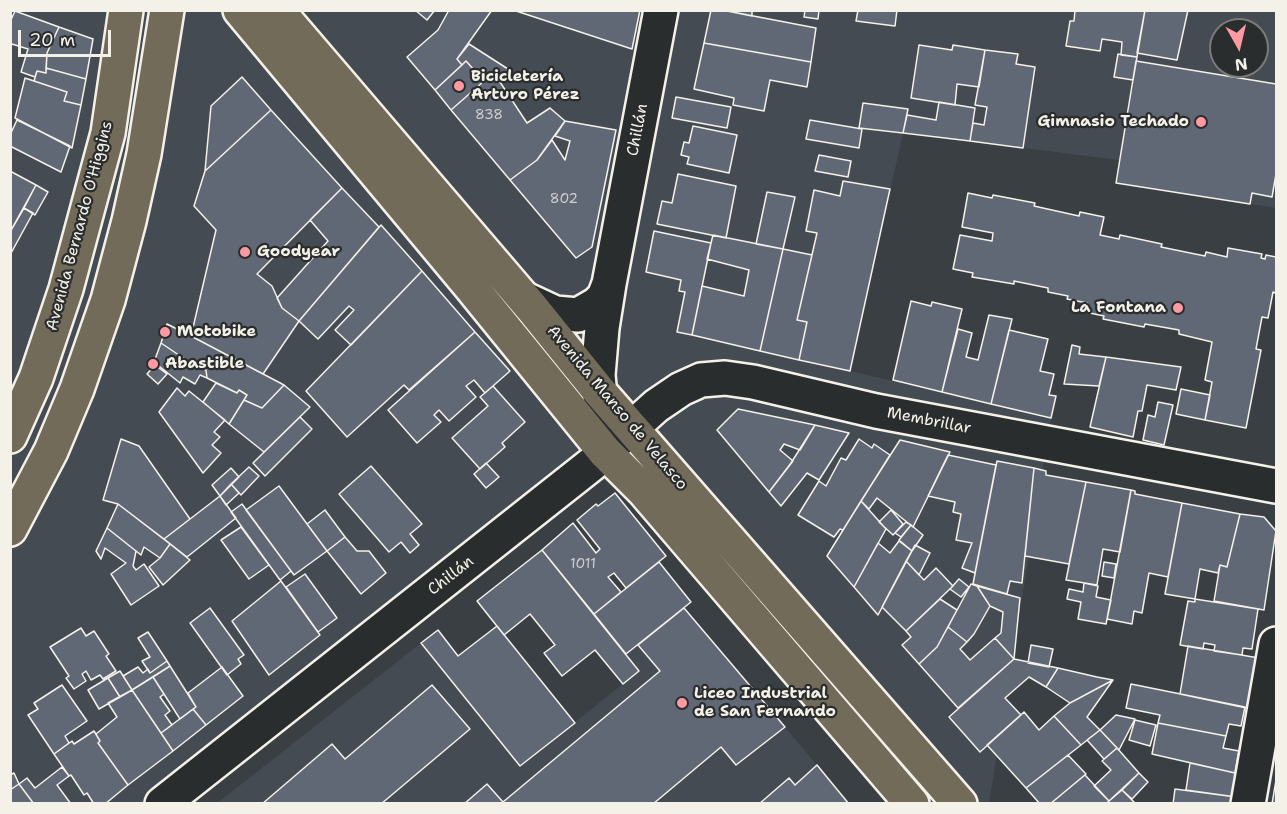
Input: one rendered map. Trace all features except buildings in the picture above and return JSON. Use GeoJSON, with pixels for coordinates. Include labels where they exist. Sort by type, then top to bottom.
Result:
{"type":"FeatureCollection","features":[{"type":"Feature","properties":{"kind":"main road"},"geometry":{"type":"LineString","coordinates":[[10,529],[51,451],[77,389],[108,300],[144,154],[167,10]]}},
{"type":"Feature","properties":{"kind":"main road","name":"Avenida Manso de Velasco"},"geometry":{"type":"LineString","coordinates":[[240,10],[605,452],[650,499],[912,804]]}},
{"type":"Feature","properties":{"kind":"main road","name":"Avenida Manso de Velasco"},"geometry":{"type":"LineString","coordinates":[[277,10],[525,299],[599,392],[960,804]]}},
{"type":"Feature","properties":{"kind":"main road","name":"Avenida Bernardo O'Higgins"},"geometry":{"type":"LineString","coordinates":[[10,436],[36,378],[66,289],[108,133],[123,11]]}},
{"type":"Feature","properties":{"kind":"street","name":"Chillán"},"geometry":{"type":"LineString","coordinates":[[162,804],[605,452],[598,363],[609,284],[661,10]]}},
{"type":"Feature","properties":{"kind":"street","name":"Chillán"},"geometry":{"type":"LineString","coordinates":[[525,299],[555,313],[578,315],[604,297],[609,284]]}},
{"type":"Feature","properties":{"kind":"street","name":"Membrillar"},"geometry":{"type":"LineString","coordinates":[[605,452],[656,406],[681,389],[701,380],[724,378],[753,382],[876,411],[1276,486]]}},
{"type":"Feature","properties":{"kind":"street"},"geometry":{"type":"LineString","coordinates":[[1248,804],[1276,644]]}},
{"type":"Feature","properties":{"kind":"shaded area"},"geometry":{"type":"Polygon","coordinates":[[[10,11],[1276,11],[1276,208],[1116,183],[1119,160],[903,133],[850,371],[1051,418],[989,803],[973,803],[649,425],[171,803],[11,803],[10,11]]]}},
{"type":"Feature","properties":{"kind":"shaded area","name":"Liceo Industrial de San Fernando"},"geometry":{"type":"Polygon","coordinates":[[[684,608],[849,803],[216,804],[421,643],[520,766],[639,671],[626,654],[684,608]]]}},
{"type":"Feature","properties":{"kind":"place","name":"Bicicletería Arturo Pérez"},"geometry":{"type":"Point","coordinates":[459,86]}},
{"type":"Feature","properties":{"kind":"place","name":"Gimnasio Techado"},"geometry":{"type":"Point","coordinates":[1201,122]}},
{"type":"Feature","properties":{"kind":"place","name":"Goodyear"},"geometry":{"type":"Point","coordinates":[245,252]}},
{"type":"Feature","properties":{"kind":"place","name":"La Fontana"},"geometry":{"type":"Point","coordinates":[1178,308]}},
{"type":"Feature","properties":{"kind":"place","name":"Motobike"},"geometry":{"type":"Point","coordinates":[165,332]}},
{"type":"Feature","properties":{"kind":"place","name":"Abastible"},"geometry":{"type":"Point","coordinates":[153,364]}},
{"type":"Feature","properties":{"kind":"place","name":"Liceo Industrial de San Fernando"},"geometry":{"type":"Point","coordinates":[682,703]}}]}
